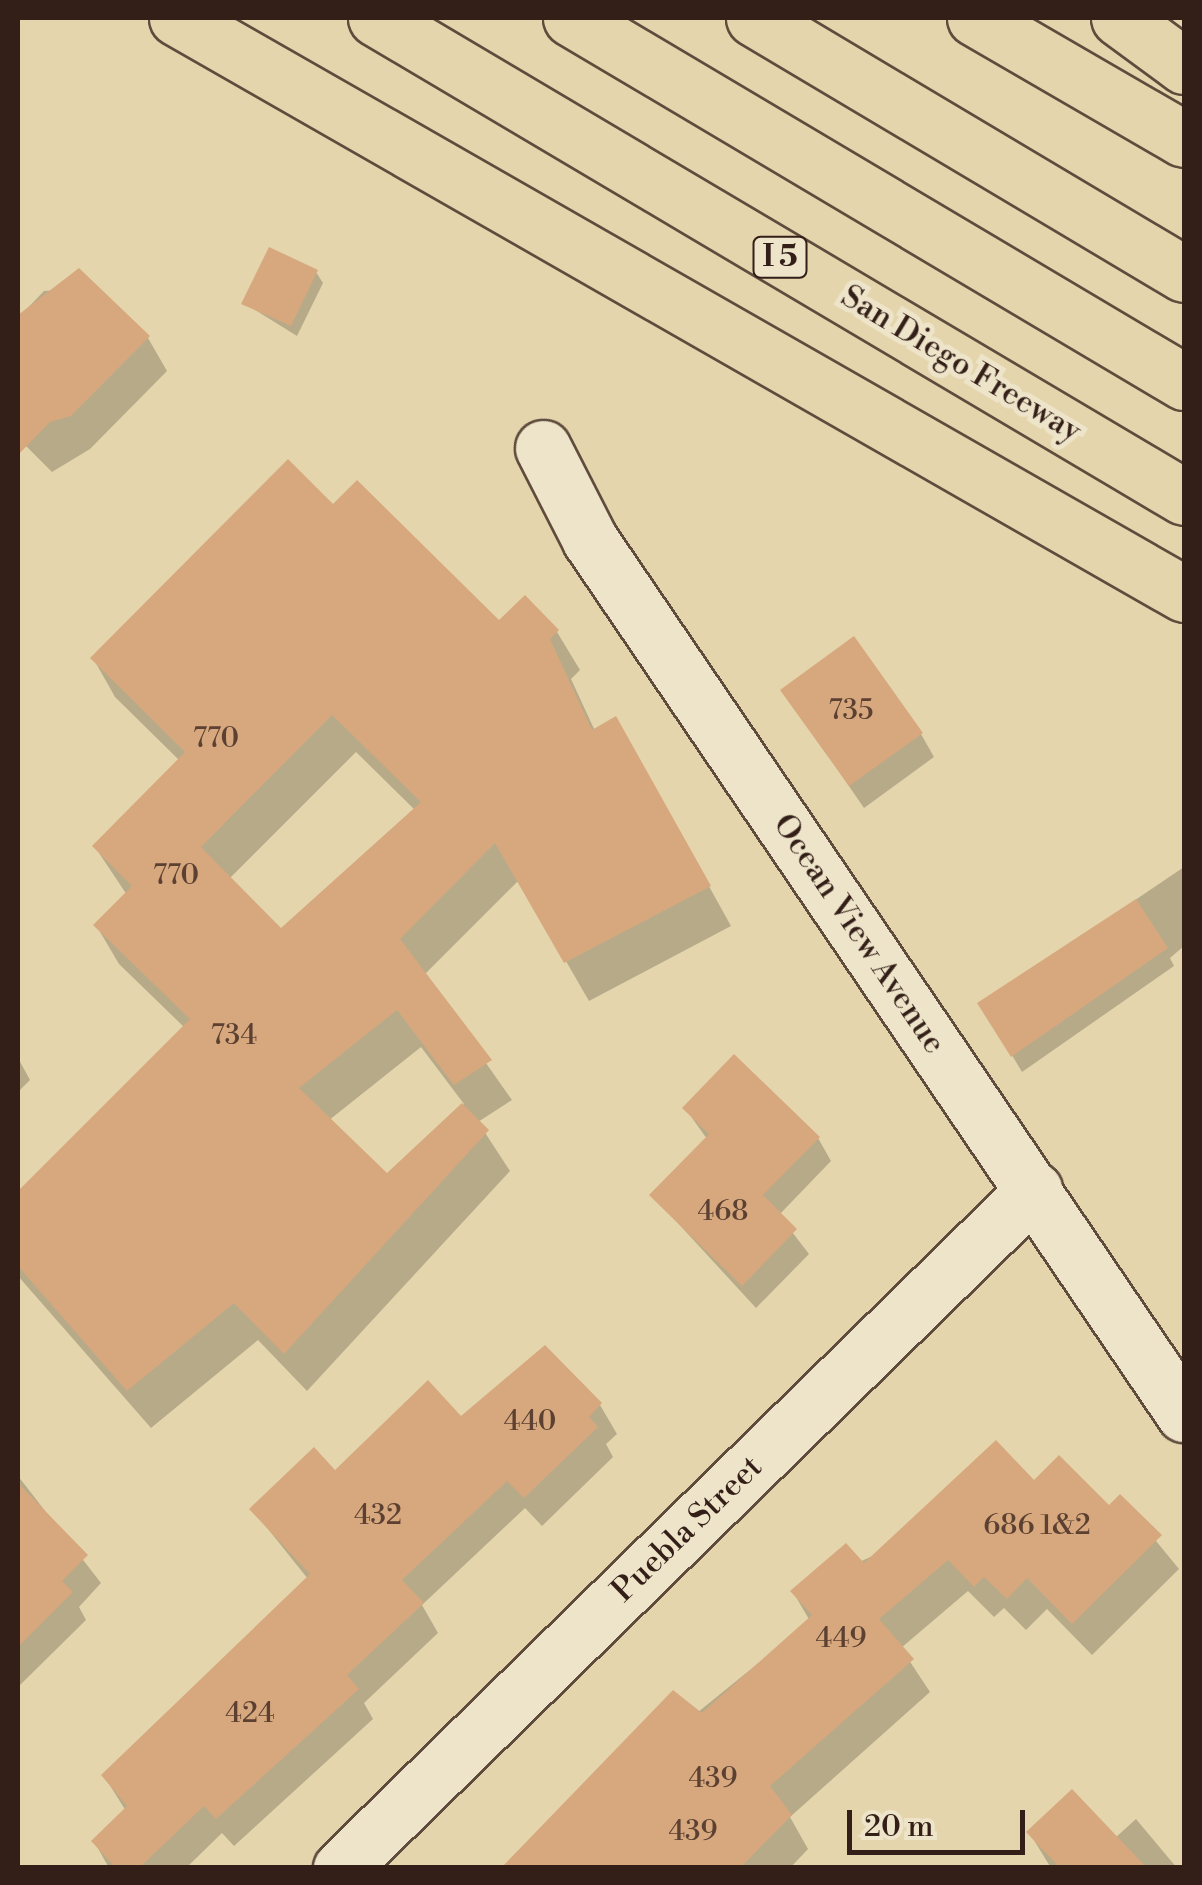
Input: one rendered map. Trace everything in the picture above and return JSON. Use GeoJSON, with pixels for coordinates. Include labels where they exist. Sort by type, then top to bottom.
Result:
{"type":"FeatureCollection","features":[{"type":"Feature","properties":{"kind":"highway"},"geometry":{"type":"LineString","coordinates":[[177,18],[1184,594]]}},
{"type":"Feature","properties":{"kind":"highway","name":"San Diego Freeway"},"geometry":{"type":"LineString","coordinates":[[376,18],[1184,497]]}},
{"type":"Feature","properties":{"kind":"highway"},"geometry":{"type":"LineString","coordinates":[[571,18],[1184,382]]}},
{"type":"Feature","properties":{"kind":"highway"},"geometry":{"type":"LineString","coordinates":[[754,18],[1184,274]]}},
{"type":"Feature","properties":{"kind":"highway"},"geometry":{"type":"LineString","coordinates":[[975,18],[1184,139]]}},
{"type":"Feature","properties":{"kind":"highway"},"geometry":{"type":"LineString","coordinates":[[1119,18],[1184,66]]}},
{"type":"Feature","properties":{"kind":"street","name":"Ocean View Avenue"},"geometry":{"type":"LineString","coordinates":[[543,448],[590,540],[1184,1414]]}},
{"type":"Feature","properties":{"kind":"street","name":"Puebla Street"},"geometry":{"type":"LineString","coordinates":[[340,1868],[1034,1190]]}},
{"type":"Feature","properties":{"kind":"building"},"geometry":{"type":"Polygon","coordinates":[[[269,247],[318,270],[291,326],[241,304],[269,247]]]}},
{"type":"Feature","properties":{"kind":"building"},"geometry":{"type":"Polygon","coordinates":[[[79,268],[150,336],[71,416],[50,422],[18,455],[18,315],[79,268]]]}},
{"type":"Feature","properties":{"kind":"building"},"geometry":{"type":"Polygon","coordinates":[[[288,459],[333,504],[357,480],[499,620],[525,595],[559,630],[550,639],[592,730],[616,716],[711,886],[564,963],[495,843],[400,939],[492,1060],[454,1085],[397,1010],[299,1088],[387,1173],[462,1103],[489,1130],[284,1354],[234,1303],[127,1391],[18,1266],[18,1191],[190,1019],[93,925],[132,886],[92,846],[185,752],[90,658],[288,459]],[[332,715],[201,847],[281,928],[421,802],[332,715]]]}},
{"type":"Feature","properties":{"kind":"building"},"geometry":{"type":"Polygon","coordinates":[[[854,636],[923,733],[849,786],[780,690],[854,636]]]}},
{"type":"Feature","properties":{"kind":"building"},"geometry":{"type":"Polygon","coordinates":[[[1136,899],[1168,948],[1011,1057],[977,1003],[1136,899]]]}},
{"type":"Feature","properties":{"kind":"building"},"geometry":{"type":"Polygon","coordinates":[[[734,1054],[820,1137],[763,1195],[797,1229],[742,1286],[649,1195],[709,1134],[682,1108],[734,1054]]]}},
{"type":"Feature","properties":{"kind":"building"},"geometry":{"type":"Polygon","coordinates":[[[545,1345],[602,1403],[589,1417],[598,1427],[524,1498],[507,1481],[402,1580],[424,1603],[347,1675],[359,1689],[216,1819],[204,1806],[139,1868],[116,1868],[91,1841],[127,1806],[101,1775],[310,1574],[249,1509],[314,1447],[335,1470],[428,1380],[461,1416],[545,1345]]]}},
{"type":"Feature","properties":{"kind":"building"},"geometry":{"type":"Polygon","coordinates":[[[996,1440],[1034,1480],[1059,1455],[1109,1505],[1120,1494],[1162,1535],[1072,1624],[1027,1578],[1007,1599],[984,1577],[974,1587],[948,1560],[879,1619],[914,1659],[770,1786],[792,1815],[740,1868],[501,1868],[673,1690],[702,1713],[812,1615],[790,1591],[846,1543],[864,1563],[996,1440]]]}},
{"type":"Feature","properties":{"kind":"building"},"geometry":{"type":"Polygon","coordinates":[[[18,1483],[88,1555],[62,1581],[73,1592],[18,1647],[18,1483]]]}},
{"type":"Feature","properties":{"kind":"building"},"geometry":{"type":"Polygon","coordinates":[[[1072,1789],[1147,1868],[1060,1868],[1026,1832],[1072,1789]]]}}]}
